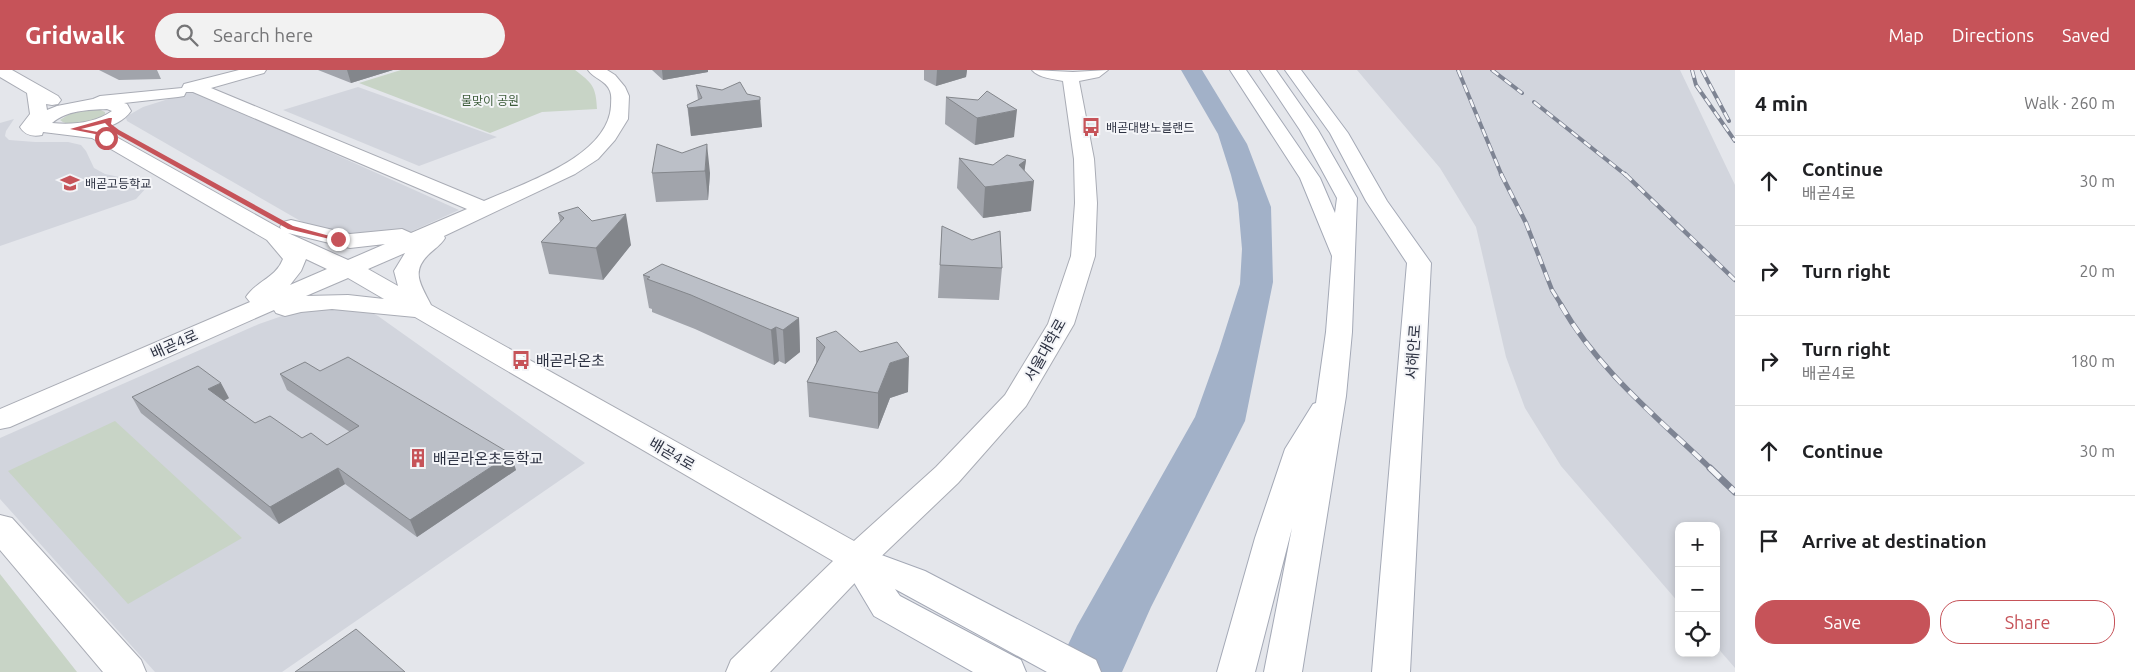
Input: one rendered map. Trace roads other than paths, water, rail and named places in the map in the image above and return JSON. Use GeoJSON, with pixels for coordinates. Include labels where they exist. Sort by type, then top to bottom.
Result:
{"type":"FeatureCollection","features":[{"type":"Feature","properties":{"kind":"main road","name":"배곧4로"},"geometry":{"type":"LineString","coordinates":[[0,70],[35,90],[71,119],[96,133],[128,132],[332,263],[350,269],[857,559]]}},
{"type":"Feature","properties":{"kind":"main road"},"geometry":{"type":"LineString","coordinates":[[128,132],[92,139],[42,134],[32,130],[29,126],[39,114],[35,90],[94,101],[186,89],[258,70]]}},
{"type":"Feature","properties":{"kind":"main road","name":"배곧4로"},"geometry":{"type":"LineString","coordinates":[[0,420],[350,269],[568,170],[591,155],[608,136],[619,119],[620,96],[617,87],[609,78],[596,70]]}},
{"type":"Feature","properties":{"kind":"main road"},"geometry":{"type":"LineString","coordinates":[[1040,70],[1051,74],[1070,76],[1093,74],[1100,70]]}},
{"type":"Feature","properties":{"kind":"main road"},"geometry":{"type":"LineString","coordinates":[[1238,70],[1310,178],[1343,258]]}},
{"type":"Feature","properties":{"kind":"main road"},"geometry":{"type":"LineString","coordinates":[[1268,70],[1309,130],[1348,198],[1339,332],[1332,396],[1283,672]]}},
{"type":"Feature","properties":{"kind":"main road"},"geometry":{"type":"LineString","coordinates":[[1293,70],[1339,133],[1377,200],[1419,263]]}},
{"type":"Feature","properties":{"kind":"main road"},"geometry":{"type":"LineString","coordinates":[[1312,70],[1341,104],[1379,167]]}},
{"type":"Feature","properties":{"kind":"main road","name":"서울대학로"},"geometry":{"type":"LineString","coordinates":[[857,559],[947,475],[1016,400],[1061,324],[1083,256],[1086,203],[1084,159],[1070,76]]}},
{"type":"Feature","properties":{"kind":"main road"},"geometry":{"type":"LineString","coordinates":[[128,132],[122,123],[131,115],[186,89],[485,209]]}},
{"type":"Feature","properties":{"kind":"main road"},"geometry":{"type":"LineString","coordinates":[[71,119],[128,132]]}},
{"type":"Feature","properties":{"kind":"main road"},"geometry":{"type":"LineString","coordinates":[[1398,199],[1419,263]]}},
{"type":"Feature","properties":{"kind":"main road"},"geometry":{"type":"LineString","coordinates":[[282,230],[359,241],[405,236],[452,224]]}},
{"type":"Feature","properties":{"kind":"main road"},"geometry":{"type":"LineString","coordinates":[[422,311],[406,280],[407,266],[412,258],[452,224]]}},
{"type":"Feature","properties":{"kind":"main road"},"geometry":{"type":"LineString","coordinates":[[210,328],[274,287],[285,277],[295,258],[282,230]]}},
{"type":"Feature","properties":{"kind":"main road","name":"서해안로"},"geometry":{"type":"LineString","coordinates":[[1390,672],[1419,263]]}},
{"type":"Feature","properties":{"kind":"main road"},"geometry":{"type":"LineString","coordinates":[[210,328],[310,302],[336,301],[422,311]]}},
{"type":"Feature","properties":{"kind":"main road"},"geometry":{"type":"LineString","coordinates":[[1236,672],[1272,538],[1300,449],[1332,396]]}},
{"type":"Feature","properties":{"kind":"main road"},"geometry":{"type":"LineString","coordinates":[[0,527],[127,672]]}},
{"type":"Feature","properties":{"kind":"main road"},"geometry":{"type":"LineString","coordinates":[[745,672],[857,559],[887,606],[1003,656],[1082,672]]}},
{"type":"Feature","properties":{"kind":"water"},"geometry":{"type":"Polygon","coordinates":[[[1181,70],[1202,70],[1247,144],[1271,207],[1273,282],[1245,421],[1151,607],[1122,672],[1055,672],[1077,626],[1195,417],[1240,284],[1242,249],[1238,203],[1231,175],[1218,134],[1181,70]]]}},
{"type":"Feature","properties":{"kind":"railway"},"geometry":{"type":"LineString","coordinates":[[1458,70],[1502,176]]}},
{"type":"Feature","properties":{"kind":"railway"},"geometry":{"type":"LineString","coordinates":[[1492,70],[1522,93]]}},
{"type":"Feature","properties":{"kind":"railway"},"geometry":{"type":"LineString","coordinates":[[1692,70],[1696,85],[1735,141]]}},
{"type":"Feature","properties":{"kind":"railway"},"geometry":{"type":"LineString","coordinates":[[1702,70],[1729,121]]}},
{"type":"Feature","properties":{"kind":"railway"},"geometry":{"type":"LineString","coordinates":[[1534,102],[1627,176]]}},
{"type":"Feature","properties":{"kind":"railway"},"geometry":{"type":"LineString","coordinates":[[1625,174],[1735,280]]}},
{"type":"Feature","properties":{"kind":"railway"},"geometry":{"type":"LineString","coordinates":[[1502,176],[1526,223],[1552,290],[1562,306]]}},
{"type":"Feature","properties":{"kind":"railway"},"geometry":{"type":"LineString","coordinates":[[1561,305],[1576,329],[1611,372],[1650,412],[1711,469]]}},
{"type":"Feature","properties":{"kind":"railway"},"geometry":{"type":"LineString","coordinates":[[1710,468],[1735,492]]}},
{"type":"Feature","properties":{"kind":"place","name":"배곧대방노블랜드"},"geometry":{"type":"Point","coordinates":[1091,127]}},
{"type":"Feature","properties":{"kind":"place","name":"배곧고등학교"},"geometry":{"type":"Point","coordinates":[70,183]}},
{"type":"Feature","properties":{"kind":"place","name":"배곧라온초"},"geometry":{"type":"Point","coordinates":[521,360]}},
{"type":"Feature","properties":{"kind":"place","name":"배곧라온초등학교"},"geometry":{"type":"Point","coordinates":[418,458]}},
{"type":"Feature","properties":{"kind":"park label","name":"물맞이 공원"},"geometry":{"type":"Point","coordinates":[490,100]}}]}
